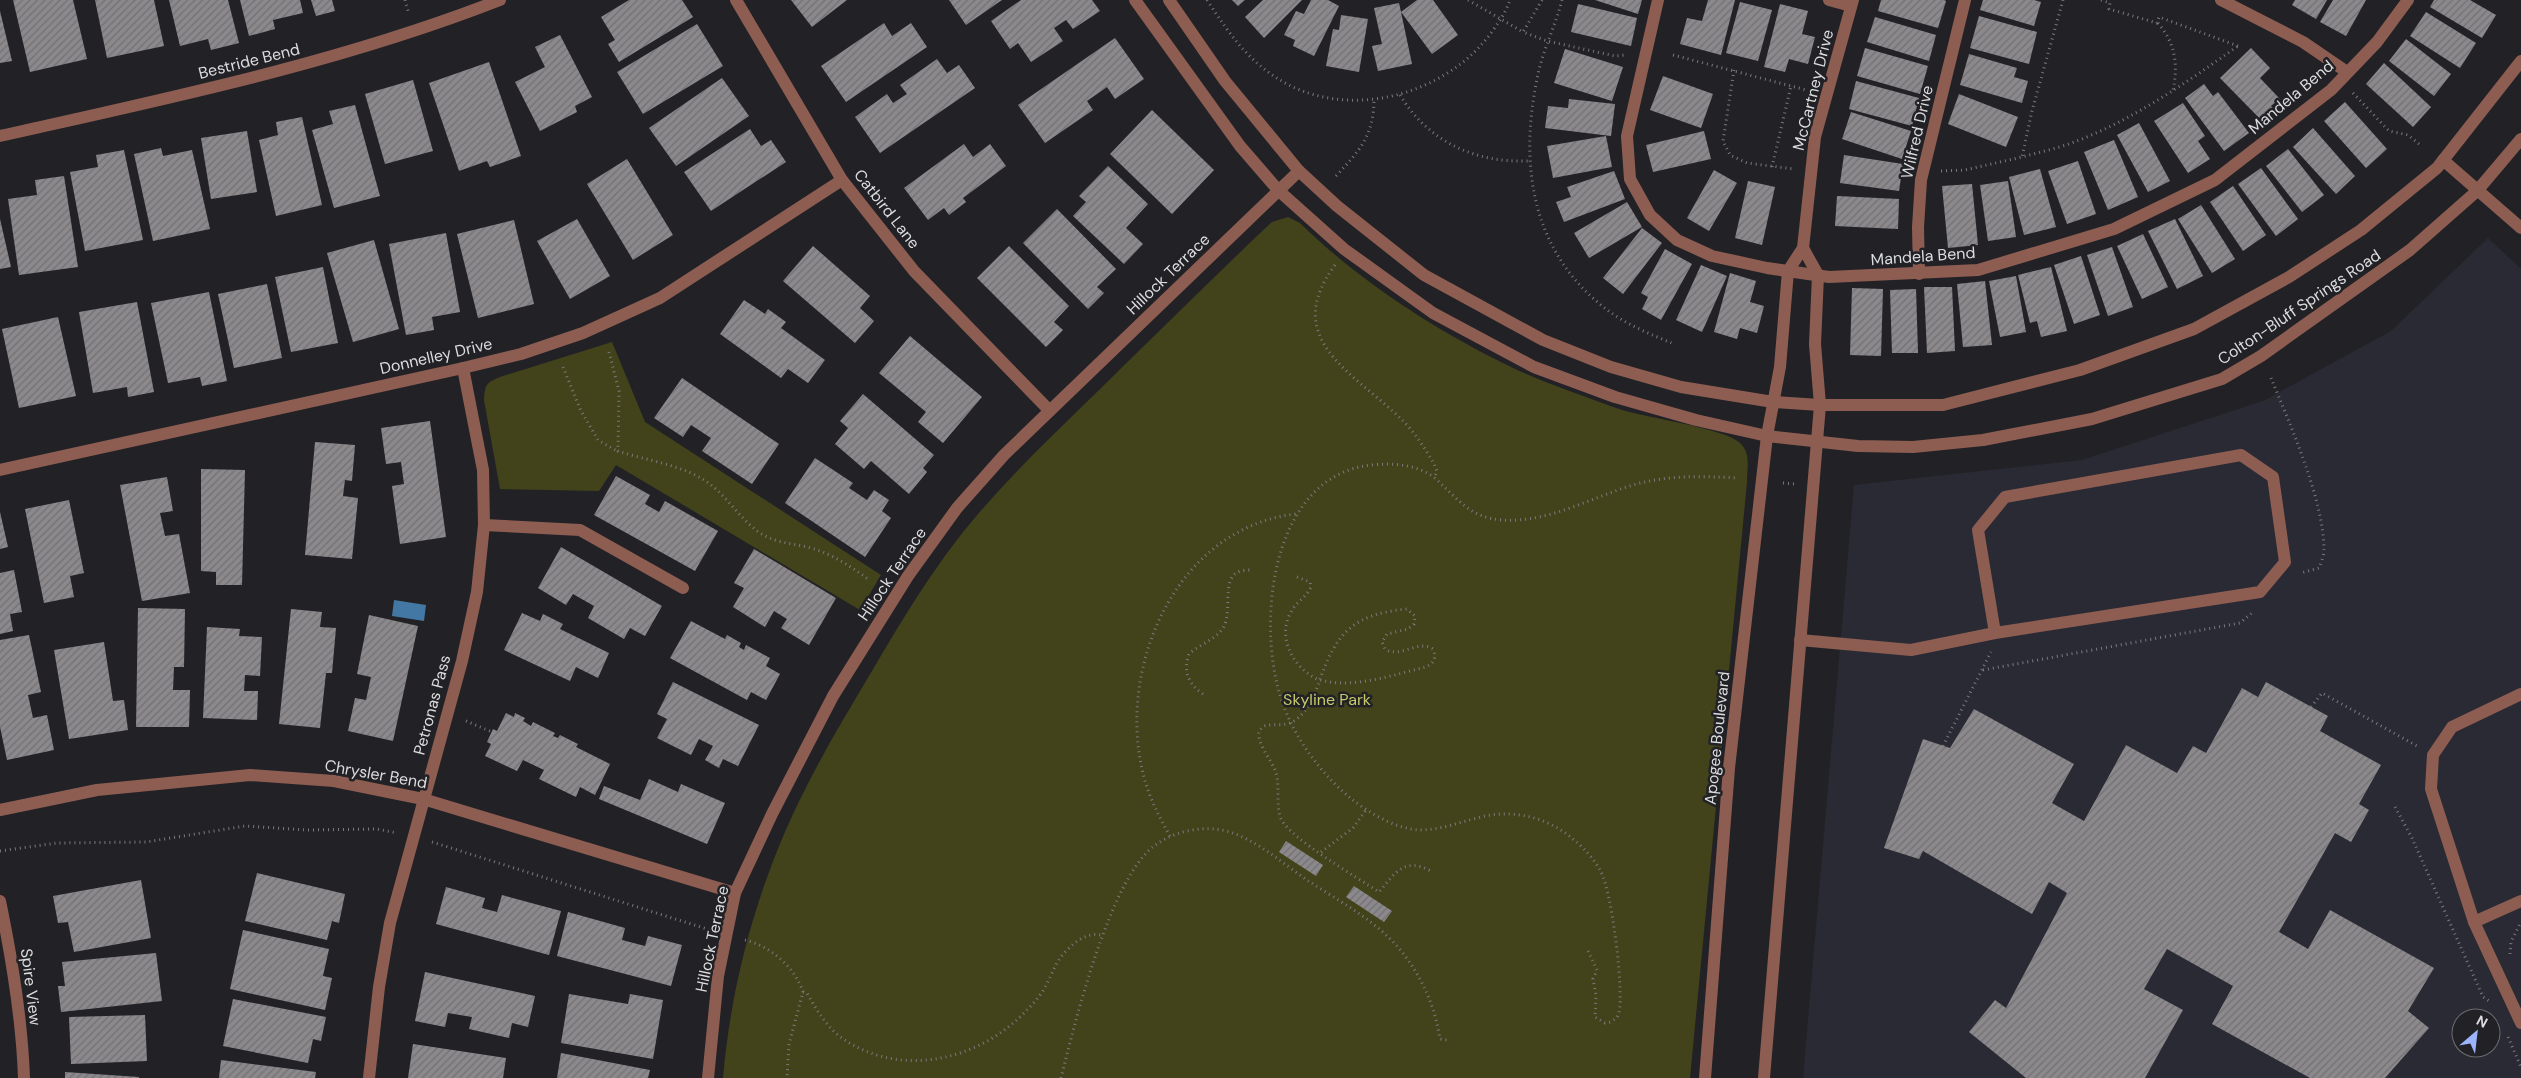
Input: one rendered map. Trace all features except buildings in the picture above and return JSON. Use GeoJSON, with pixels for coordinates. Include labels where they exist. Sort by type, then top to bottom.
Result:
{"type":"FeatureCollection","features":[{"type":"Feature","properties":{"kind":"street","name":"Bestride Bend"},"geometry":{"type":"LineString","coordinates":[[0,136],[281,72],[438,25],[500,0]]}},
{"type":"Feature","properties":{"kind":"street","name":"Catbird Lane"},"geometry":{"type":"LineString","coordinates":[[736,0],[842,180],[914,271],[1049,410]]}},
{"type":"Feature","properties":{"kind":"street","name":"Colton-Bluff Springs Road"},"geometry":{"type":"LineString","coordinates":[[1135,0],[1240,146],[1278,190],[1344,250],[1425,307],[1534,367],[1615,397],[1696,420],[1767,436],[1858,446],[1913,447],[1983,440],[2092,419],[2222,379],[2261,356],[2410,250],[2477,191],[2521,139]]}},
{"type":"Feature","properties":{"kind":"street","name":"Colton-Bluff Springs Road"},"geometry":{"type":"LineString","coordinates":[[1169,0],[1225,81],[1299,170],[1337,206],[1424,275],[1543,340],[1611,366],[1680,386],[1773,402],[1820,405],[1943,405],[2080,370],[2194,329],[2289,277],[2361,230],[2443,160],[2521,61]]}},
{"type":"Feature","properties":{"kind":"street","name":"Mandela Bend"},"geometry":{"type":"LineString","coordinates":[[1658,0],[1627,136],[1630,179],[1650,216],[1677,240],[1712,256],[1788,272],[1829,277],[1978,270],[2114,229],[2215,180],[2331,90],[2377,42],[2408,0]]}},
{"type":"Feature","properties":{"kind":"street"},"geometry":{"type":"LineString","coordinates":[[1828,0],[1852,3]]}},
{"type":"Feature","properties":{"kind":"street","name":"Wilfred Drive"},"geometry":{"type":"LineString","coordinates":[[1919,274],[1918,227],[1924,171],[1965,0]]}},
{"type":"Feature","properties":{"kind":"street"},"geometry":{"type":"LineString","coordinates":[[2221,0],[2303,42],[2347,72]]}},
{"type":"Feature","properties":{"kind":"street","name":"McCartney Drive"},"geometry":{"type":"LineString","coordinates":[[1773,402],[1780,367],[1788,272],[1802,248],[1815,137],[1852,3]]}},
{"type":"Feature","properties":{"kind":"street"},"geometry":{"type":"LineString","coordinates":[[2443,160],[2521,228]]}},
{"type":"Feature","properties":{"kind":"street","name":"Hillock Terrace"},"geometry":{"type":"LineString","coordinates":[[708,1078],[718,976],[735,893],[772,814],[833,696],[908,576],[956,508],[1004,455],[1299,170]]}},
{"type":"Feature","properties":{"kind":"street","name":"Donnelley Drive"},"geometry":{"type":"LineString","coordinates":[[0,470],[462,368],[521,354],[583,333],[660,298],[842,180]]}},
{"type":"Feature","properties":{"kind":"street"},"geometry":{"type":"LineString","coordinates":[[1764,1078],[1820,405],[1815,344],[1818,275],[1802,248]]}},
{"type":"Feature","properties":{"kind":"street","name":"Petronas Pass"},"geometry":{"type":"LineString","coordinates":[[369,1078],[378,987],[390,923],[462,661],[475,600],[484,525],[483,470],[462,368]]}},
{"type":"Feature","properties":{"kind":"street","name":"Apogee Boulevard"},"geometry":{"type":"LineString","coordinates":[[1705,1078],[1729,768],[1767,436],[1773,402]]}},
{"type":"Feature","properties":{"kind":"street"},"geometry":{"type":"LineString","coordinates":[[1800,640],[1911,650],[1995,634],[2260,592],[2285,562],[2273,477],[2241,455],[2005,497],[1978,530],[1995,634]]}},
{"type":"Feature","properties":{"kind":"street"},"geometry":{"type":"LineString","coordinates":[[484,525],[580,530],[682,588]]}},
{"type":"Feature","properties":{"kind":"street"},"geometry":{"type":"LineString","coordinates":[[2521,694],[2452,727],[2433,755],[2431,789],[2474,922],[2521,1023]]}},
{"type":"Feature","properties":{"kind":"street","name":"Chrysler Bend"},"geometry":{"type":"LineString","coordinates":[[0,810],[97,790],[250,774],[334,781],[423,799],[735,893]]}},
{"type":"Feature","properties":{"kind":"street","name":"Spire View"},"geometry":{"type":"LineString","coordinates":[[0,900],[9,944],[23,1053],[24,1078]]}},
{"type":"Feature","properties":{"kind":"street"},"geometry":{"type":"LineString","coordinates":[[2474,922],[2521,901]]}},
{"type":"Feature","properties":{"kind":"path"},"geometry":{"type":"LineString","coordinates":[[405,0],[409,14]]}},
{"type":"Feature","properties":{"kind":"path"},"geometry":{"type":"LineString","coordinates":[[1207,0],[1234,41],[1247,56],[1274,76],[1289,85],[1319,95],[1344,99],[1400,95],[1439,79],[1468,58],[1485,41],[1501,20],[1510,0]]}},
{"type":"Feature","properties":{"kind":"path"},"geometry":{"type":"LineString","coordinates":[[1468,0],[1523,32],[1547,41],[1615,56],[1629,55]]}},
{"type":"Feature","properties":{"kind":"path"},"geometry":{"type":"LineString","coordinates":[[1523,32],[1542,0]]}},
{"type":"Feature","properties":{"kind":"path"},"geometry":{"type":"LineString","coordinates":[[1562,0],[1556,21],[1547,41],[1532,105],[1528,161],[1541,221],[1558,257],[1580,286],[1607,310],[1674,344]]}},
{"type":"Feature","properties":{"kind":"path"},"geometry":{"type":"LineString","coordinates":[[2022,157],[2032,112],[2063,0]]}},
{"type":"Feature","properties":{"kind":"path"},"geometry":{"type":"LineString","coordinates":[[2100,0],[2110,3],[2109,9],[2158,23],[2168,36],[2175,55],[2176,77],[2173,92]]}},
{"type":"Feature","properties":{"kind":"path"},"geometry":{"type":"LineString","coordinates":[[1924,171],[1965,170],[2022,157],[2077,141],[2173,92],[2238,46],[2159,17],[2158,23]]}},
{"type":"Feature","properties":{"kind":"path"},"geometry":{"type":"LineString","coordinates":[[1673,55],[1826,94]]}},
{"type":"Feature","properties":{"kind":"path"},"geometry":{"type":"LineString","coordinates":[[1734,70],[1723,141],[1730,155],[1738,160],[1772,167],[1812,171]]}},
{"type":"Feature","properties":{"kind":"path"},"geometry":{"type":"LineString","coordinates":[[1772,167],[1791,86]]}},
{"type":"Feature","properties":{"kind":"path"},"geometry":{"type":"LineString","coordinates":[[2351,90],[2389,131],[2408,135],[2419,144]]}},
{"type":"Feature","properties":{"kind":"path"},"geometry":{"type":"LineString","coordinates":[[1400,95],[1418,120],[1452,146],[1489,159],[1528,161]]}},
{"type":"Feature","properties":{"kind":"path"},"geometry":{"type":"LineString","coordinates":[[1336,176],[1361,150],[1367,138],[1374,113],[1374,98]]}},
{"type":"Feature","properties":{"kind":"path"},"geometry":{"type":"LineString","coordinates":[[1335,265],[1317,297],[1314,310],[1318,334],[1334,358],[1402,420],[1434,464],[1437,471],[1434,478]]}},
{"type":"Feature","properties":{"kind":"path"},"geometry":{"type":"LineString","coordinates":[[610,352],[619,391],[618,451]]}},
{"type":"Feature","properties":{"kind":"path"},"geometry":{"type":"LineString","coordinates":[[563,367],[582,411],[598,440],[618,451],[685,471],[711,484],[740,516],[761,533],[780,543],[811,548],[842,561],[868,579]]}},
{"type":"Feature","properties":{"kind":"path"},"geometry":{"type":"LineString","coordinates":[[2271,378],[2293,430],[2322,530],[2324,552],[2319,568],[2301,573],[2295,580]]}},
{"type":"Feature","properties":{"kind":"path"},"geometry":{"type":"LineString","coordinates":[[1588,951],[1597,970],[1593,979],[1596,995],[1594,1013],[1599,1021],[1611,1022],[1618,1013],[1619,995],[1617,952],[1608,890],[1601,871],[1571,836],[1551,824],[1513,814],[1494,814],[1439,829],[1418,830],[1401,826],[1366,810],[1328,776],[1311,756],[1284,708],[1273,667],[1269,626],[1274,582],[1281,556],[1297,514],[1320,486],[1341,473],[1357,468],[1390,464],[1420,470],[1434,478],[1465,508],[1490,518],[1504,520],[1562,510],[1646,482],[1689,476],[1737,478]]}},
{"type":"Feature","properties":{"kind":"path"},"geometry":{"type":"LineString","coordinates":[[1783,482],[1796,484]]}},
{"type":"Feature","properties":{"kind":"path"},"geometry":{"type":"LineString","coordinates":[[1170,836],[1150,794],[1142,770],[1137,725],[1143,666],[1160,616],[1170,597],[1188,575],[1226,539],[1272,517],[1297,514]]}},
{"type":"Feature","properties":{"kind":"path"},"geometry":{"type":"LineString","coordinates":[[1203,694],[1192,685],[1188,677],[1186,662],[1194,650],[1213,638],[1223,628],[1229,612],[1227,589],[1231,577],[1242,570],[1250,570]]}},
{"type":"Feature","properties":{"kind":"path"},"geometry":{"type":"LineString","coordinates":[[1297,577],[1308,580],[1311,584],[1307,595],[1293,608],[1287,618],[1288,645],[1294,662],[1311,676],[1320,680],[1338,684],[1356,683],[1426,667],[1434,662],[1435,652],[1426,646],[1393,653],[1385,650],[1382,642],[1387,634],[1412,627],[1416,620],[1412,611],[1401,609],[1361,620],[1345,631],[1333,648],[1320,680],[1312,700],[1296,720],[1264,726],[1258,736],[1275,771],[1282,821],[1295,835],[1379,892],[1398,870],[1408,865],[1419,865],[1431,871]]}},
{"type":"Feature","properties":{"kind":"path"},"geometry":{"type":"LineString","coordinates":[[1983,670],[2240,623],[2255,612]]}},
{"type":"Feature","properties":{"kind":"path"},"geometry":{"type":"LineString","coordinates":[[1943,746],[1991,652],[1982,654]]}},
{"type":"Feature","properties":{"kind":"path"},"geometry":{"type":"LineString","coordinates":[[2311,707],[2322,693],[2410,742]]}},
{"type":"Feature","properties":{"kind":"path"},"geometry":{"type":"LineString","coordinates":[[466,721],[492,732]]}},
{"type":"Feature","properties":{"kind":"path"},"geometry":{"type":"LineString","coordinates":[[2395,807],[2412,838],[2483,997],[2493,1004]]}},
{"type":"Feature","properties":{"kind":"path"},"geometry":{"type":"LineString","coordinates":[[1321,852],[1353,828],[1366,810]]}},
{"type":"Feature","properties":{"kind":"path"},"geometry":{"type":"LineString","coordinates":[[0,851],[58,843],[146,842],[245,826],[307,830],[378,829],[392,832]]}},
{"type":"Feature","properties":{"kind":"path"},"geometry":{"type":"LineString","coordinates":[[1061,1078],[1077,1016],[1104,936],[1135,866],[1154,846],[1170,836],[1210,829],[1226,831],[1255,844],[1376,927],[1404,954],[1417,974],[1434,1010],[1440,1039],[1447,1040]]}},
{"type":"Feature","properties":{"kind":"path"},"geometry":{"type":"LineString","coordinates":[[427,841],[704,929]]}},
{"type":"Feature","properties":{"kind":"path"},"geometry":{"type":"LineString","coordinates":[[2513,963],[2510,955],[2511,942],[2521,922]]}},
{"type":"Feature","properties":{"kind":"path"},"geometry":{"type":"LineString","coordinates":[[756,943],[790,967],[803,992],[807,993],[834,1031],[857,1048],[894,1061],[927,1063],[941,1061],[973,1050],[1006,1030],[1037,1000],[1059,958],[1068,949],[1085,936],[1098,934],[1104,936]]}},
{"type":"Feature","properties":{"kind":"path"},"geometry":{"type":"LineString","coordinates":[[787,1078],[789,1044],[803,992]]}},
{"type":"Feature","properties":{"kind":"path"},"geometry":{"type":"LineString","coordinates":[[2505,1031],[2521,1068]]}},
{"type":"Feature","properties":{"kind":"shaded area"},"geometry":{"type":"Polygon","coordinates":[[[2488,238],[2521,269],[2521,1078],[1803,1078],[1854,485],[2082,460],[2263,401],[2391,331],[2488,238]]]}},
{"type":"Feature","properties":{"kind":"green space","name":"Skyline Park"},"geometry":{"type":"Polygon","coordinates":[[[1288,217],[1300,223],[1348,265],[1400,304],[1485,354],[1539,379],[1619,409],[1718,433],[1740,443],[1746,451],[1748,461],[1747,482],[1690,1078],[723,1078],[727,1039],[742,960],[765,883],[779,846],[795,809],[826,749],[920,593],[962,533],[1021,467],[1258,235],[1272,222],[1288,217]]]}},
{"type":"Feature","properties":{"kind":"green space"},"geometry":{"type":"Polygon","coordinates":[[[612,342],[645,422],[881,575],[860,610],[616,465],[599,491],[500,489],[484,400],[488,384],[503,376],[612,342]]]}},
{"type":"Feature","properties":{"kind":"water"},"geometry":{"type":"Polygon","coordinates":[[[394,600],[426,605],[424,621],[392,616],[394,600]]]}}]}
